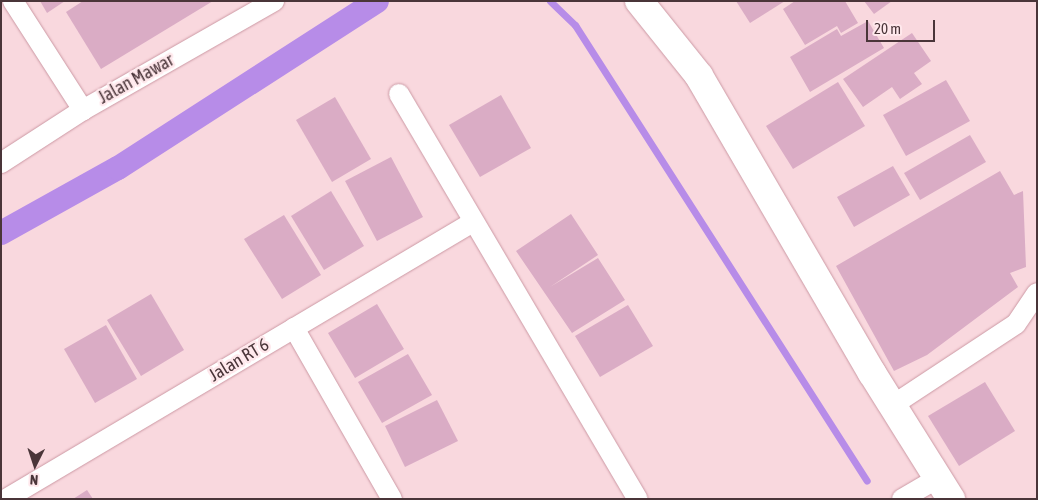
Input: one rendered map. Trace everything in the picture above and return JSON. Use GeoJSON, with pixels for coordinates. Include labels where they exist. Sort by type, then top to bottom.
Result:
{"type":"FeatureCollection","features":[{"type":"Feature","properties":{"kind":"street"},"geometry":{"type":"LineString","coordinates":[[13,1],[83,110]]}},
{"type":"Feature","properties":{"kind":"street","name":"Jalan Mawar"},"geometry":{"type":"LineString","coordinates":[[1,163],[83,110],[274,1]]}},
{"type":"Feature","properties":{"kind":"street"},"geometry":{"type":"LineString","coordinates":[[647,4],[699,76],[795,242],[944,488],[902,499]]}},
{"type":"Feature","properties":{"kind":"street"},"geometry":{"type":"LineString","coordinates":[[398,94],[472,222],[638,499]]}},
{"type":"Feature","properties":{"kind":"street","name":"Jalan RT 6"},"geometry":{"type":"LineString","coordinates":[[6,499],[472,222]]}},
{"type":"Feature","properties":{"kind":"street"},"geometry":{"type":"LineString","coordinates":[[893,405],[1016,324],[1037,293]]}},
{"type":"Feature","properties":{"kind":"street"},"geometry":{"type":"LineString","coordinates":[[294,328],[392,499]]}},
{"type":"Feature","properties":{"kind":"building"},"geometry":{"type":"Polygon","coordinates":[[[40,1],[65,1],[47,13],[40,1]]]}},
{"type":"Feature","properties":{"kind":"building"},"geometry":{"type":"Polygon","coordinates":[[[83,1],[213,1],[101,69],[66,12],[83,1]]]}},
{"type":"Feature","properties":{"kind":"building"},"geometry":{"type":"Polygon","coordinates":[[[736,1],[785,1],[750,23],[736,1]]]}},
{"type":"Feature","properties":{"kind":"building"},"geometry":{"type":"Polygon","coordinates":[[[795,1],[845,1],[858,23],[841,33],[837,26],[805,45],[783,9],[795,1]]]}},
{"type":"Feature","properties":{"kind":"building"},"geometry":{"type":"Polygon","coordinates":[[[864,1],[892,1],[874,14],[864,1]]]}},
{"type":"Feature","properties":{"kind":"building"},"geometry":{"type":"Polygon","coordinates":[[[868,21],[884,48],[810,92],[790,57],[837,29],[841,36],[868,21]]]}},
{"type":"Feature","properties":{"kind":"building"},"geometry":{"type":"Polygon","coordinates":[[[912,33],[931,61],[914,73],[922,84],[900,99],[892,87],[863,107],[843,79],[912,33]]]}},
{"type":"Feature","properties":{"kind":"building"},"geometry":{"type":"Polygon","coordinates":[[[946,80],[970,121],[906,156],[883,115],[946,80]]]}},
{"type":"Feature","properties":{"kind":"building"},"geometry":{"type":"Polygon","coordinates":[[[838,82],[865,126],[793,169],[766,126],[838,82]]]}},
{"type":"Feature","properties":{"kind":"building"},"geometry":{"type":"Polygon","coordinates":[[[501,95],[531,148],[480,177],[449,125],[501,95]]]}},
{"type":"Feature","properties":{"kind":"building"},"geometry":{"type":"Polygon","coordinates":[[[335,97],[371,159],[332,182],[296,120],[335,97]]]}},
{"type":"Feature","properties":{"kind":"building"},"geometry":{"type":"Polygon","coordinates":[[[970,135],[986,162],[920,200],[904,173],[970,135]]]}},
{"type":"Feature","properties":{"kind":"building"},"geometry":{"type":"Polygon","coordinates":[[[391,157],[423,217],[377,241],[345,181],[391,157]]]}},
{"type":"Feature","properties":{"kind":"building"},"geometry":{"type":"Polygon","coordinates":[[[893,166],[910,195],[854,227],[837,197],[893,166]]]}},
{"type":"Feature","properties":{"kind":"building"},"geometry":{"type":"Polygon","coordinates":[[[1000,171],[1014,195],[1023,191],[1026,267],[1010,273],[1018,287],[927,355],[894,371],[836,266],[1000,171]]]}},
{"type":"Feature","properties":{"kind":"building"},"geometry":{"type":"Polygon","coordinates":[[[331,191],[364,246],[324,270],[291,216],[331,191]]]}},
{"type":"Feature","properties":{"kind":"building"},"geometry":{"type":"Polygon","coordinates":[[[571,214],[598,255],[550,287],[598,258],[625,300],[572,333],[516,251],[571,214]]]}},
{"type":"Feature","properties":{"kind":"building"},"geometry":{"type":"Polygon","coordinates":[[[284,215],[321,275],[282,299],[244,239],[284,215]]]}},
{"type":"Feature","properties":{"kind":"building"},"geometry":{"type":"Polygon","coordinates":[[[151,294],[184,350],[141,376],[107,320],[151,294]]]}},
{"type":"Feature","properties":{"kind":"building"},"geometry":{"type":"Polygon","coordinates":[[[377,304],[404,349],[355,378],[328,333],[377,304]]]}},
{"type":"Feature","properties":{"kind":"building"},"geometry":{"type":"Polygon","coordinates":[[[628,305],[653,346],[600,377],[575,336],[628,305]]]}},
{"type":"Feature","properties":{"kind":"building"},"geometry":{"type":"Polygon","coordinates":[[[106,325],[137,379],[95,403],[64,349],[106,325]]]}},
{"type":"Feature","properties":{"kind":"building"},"geometry":{"type":"Polygon","coordinates":[[[408,354],[432,395],[382,423],[358,382],[408,354]]]}},
{"type":"Feature","properties":{"kind":"building"},"geometry":{"type":"Polygon","coordinates":[[[985,382],[1015,431],[959,466],[928,416],[985,382]]]}},
{"type":"Feature","properties":{"kind":"building"},"geometry":{"type":"Polygon","coordinates":[[[437,400],[458,441],[405,467],[385,426],[437,400]]]}},
{"type":"Feature","properties":{"kind":"building"},"geometry":{"type":"Polygon","coordinates":[[[87,490],[93,499],[73,499],[87,490]]]}},
{"type":"Feature","properties":{"kind":"waterway"},"geometry":{"type":"LineString","coordinates":[[1,233],[118,168],[377,1]]}},
{"type":"Feature","properties":{"kind":"waterway"},"geometry":{"type":"LineString","coordinates":[[550,1],[575,25],[867,481]]}}]}
